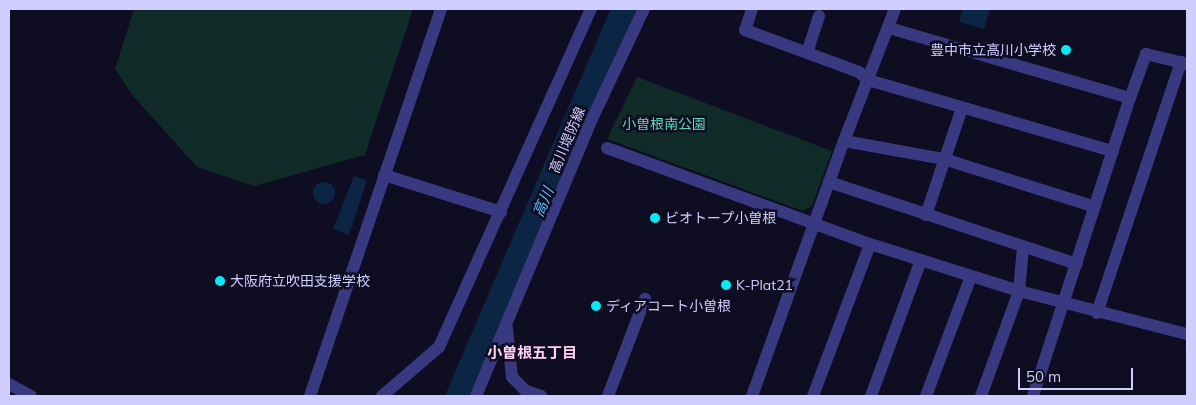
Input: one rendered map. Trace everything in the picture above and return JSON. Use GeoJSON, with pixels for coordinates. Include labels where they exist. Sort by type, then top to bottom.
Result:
{"type":"FeatureCollection","features":[{"type":"Feature","properties":{"kind":"street"},"geometry":{"type":"LineString","coordinates":[[310,396],[441,9]]}},
{"type":"Feature","properties":{"kind":"street"},"geometry":{"type":"LineString","coordinates":[[382,396],[439,347],[591,9]]}},
{"type":"Feature","properties":{"kind":"street","name":"高川堤防線"},"geometry":{"type":"LineString","coordinates":[[476,396],[591,121],[644,9]]}},
{"type":"Feature","properties":{"kind":"street"},"geometry":{"type":"LineString","coordinates":[[752,9],[744,30],[859,72],[868,80],[1113,152]]}},
{"type":"Feature","properties":{"kind":"street"},"geometry":{"type":"LineString","coordinates":[[752,396],[844,141],[895,9]]}},
{"type":"Feature","properties":{"kind":"street"},"geometry":{"type":"LineString","coordinates":[[807,53],[818,16]]}},
{"type":"Feature","properties":{"kind":"street"},"geometry":{"type":"LineString","coordinates":[[889,28],[1130,98]]}},
{"type":"Feature","properties":{"kind":"street"},"geometry":{"type":"LineString","coordinates":[[1033,396],[1146,54],[1184,63],[1097,313]]}},
{"type":"Feature","properties":{"kind":"street"},"geometry":{"type":"LineString","coordinates":[[926,215],[962,108]]}},
{"type":"Feature","properties":{"kind":"street"},"geometry":{"type":"LineString","coordinates":[[844,141],[944,159],[1095,207]]}},
{"type":"Feature","properties":{"kind":"street"},"geometry":{"type":"LineString","coordinates":[[607,148],[870,244],[1064,304],[1187,334]]}},
{"type":"Feature","properties":{"kind":"street"},"geometry":{"type":"LineString","coordinates":[[384,175],[501,212]]}},
{"type":"Feature","properties":{"kind":"street"},"geometry":{"type":"LineString","coordinates":[[829,182],[1077,264]]}},
{"type":"Feature","properties":{"kind":"street"},"geometry":{"type":"LineString","coordinates":[[813,396],[870,244]]}},
{"type":"Feature","properties":{"kind":"street"},"geometry":{"type":"LineString","coordinates":[[980,396],[1019,291],[1023,247]]}},
{"type":"Feature","properties":{"kind":"street"},"geometry":{"type":"LineString","coordinates":[[871,396],[921,260]]}},
{"type":"Feature","properties":{"kind":"street"},"geometry":{"type":"LineString","coordinates":[[926,396],[971,276]]}},
{"type":"Feature","properties":{"kind":"street"},"geometry":{"type":"LineString","coordinates":[[608,396],[645,299]]}},
{"type":"Feature","properties":{"kind":"street"},"geometry":{"type":"LineString","coordinates":[[507,323],[508,359],[512,377],[526,392],[541,396]]}},
{"type":"Feature","properties":{"kind":"street"},"geometry":{"type":"LineString","coordinates":[[9,384],[31,396]]}},
{"type":"Feature","properties":{"kind":"green space"},"geometry":{"type":"Polygon","coordinates":[[[134,9],[413,9],[365,155],[254,186],[197,167],[133,96],[115,69],[134,9]]]}},
{"type":"Feature","properties":{"kind":"green space","name":"小曽根南公園"},"geometry":{"type":"Polygon","coordinates":[[[637,77],[832,151],[812,206],[803,211],[607,139],[637,77]]]}},
{"type":"Feature","properties":{"kind":"water"},"geometry":{"type":"Polygon","coordinates":[[[963,9],[990,9],[984,29],[959,22],[963,9]]]}},
{"type":"Feature","properties":{"kind":"water"},"geometry":{"type":"Polygon","coordinates":[[[354,176],[367,180],[349,235],[333,229],[354,176]]]}},
{"type":"Feature","properties":{"kind":"water"},"geometry":{"type":"Polygon","coordinates":[[[324,182],[332,185],[335,193],[332,201],[324,204],[316,201],[313,193],[316,185],[324,182]]]}},
{"type":"Feature","properties":{"kind":"waterway","name":"高川"},"geometry":{"type":"LineString","coordinates":[[460,396],[626,9]]}},
{"type":"Feature","properties":{"kind":"place","name":"豊中市立高川小学校"},"geometry":{"type":"Point","coordinates":[1066,50]}},
{"type":"Feature","properties":{"kind":"place","name":"ビオトープ小曽根"},"geometry":{"type":"Point","coordinates":[655,218]}},
{"type":"Feature","properties":{"kind":"place","name":"大阪府立吹田支援学校"},"geometry":{"type":"Point","coordinates":[220,281]}},
{"type":"Feature","properties":{"kind":"place","name":"K-Plat21"},"geometry":{"type":"Point","coordinates":[726,285]}},
{"type":"Feature","properties":{"kind":"place","name":"ディアコート小曽根"},"geometry":{"type":"Point","coordinates":[596,306]}},
{"type":"Feature","properties":{"kind":"district","name":"小曽根五丁目"},"geometry":{"type":"Point","coordinates":[532,353]}}]}
